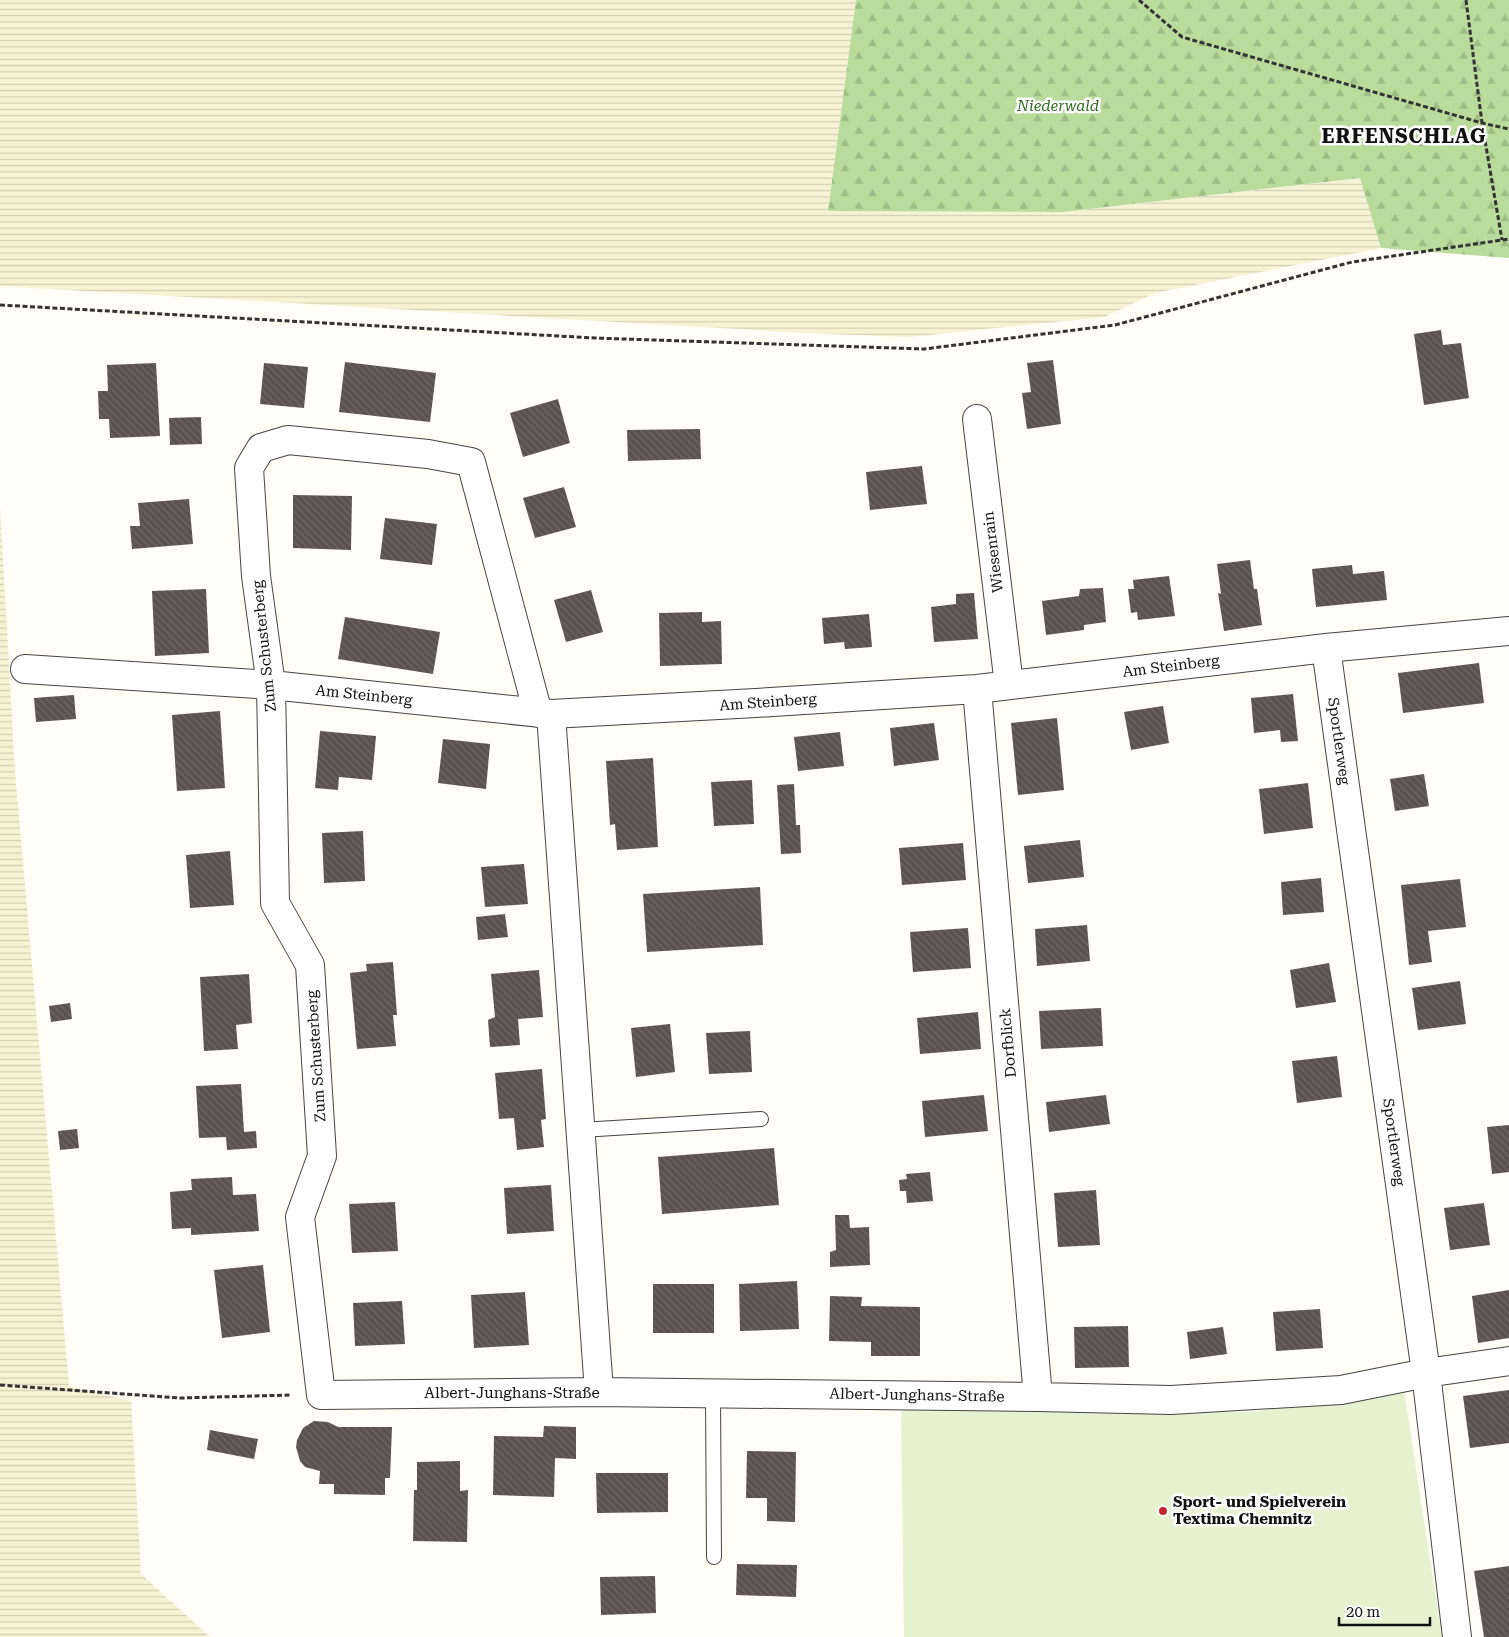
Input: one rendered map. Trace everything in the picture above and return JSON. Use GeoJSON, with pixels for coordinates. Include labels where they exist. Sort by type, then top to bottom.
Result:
{"type":"FeatureCollection","features":[{"type":"Feature","properties":{"kind":"street","name":"Wiesenrain"},"geometry":{"type":"LineString","coordinates":[[976,419],[1009,685]]}},
{"type":"Feature","properties":{"kind":"street","name":"Zum Schusterberg"},"geometry":{"type":"LineString","coordinates":[[322,1395],[300,1217],[322,1156],[310,965],[275,903],[271,685],[256,576],[249,468],[262,448],[288,440],[428,454],[471,462],[545,714],[580,1130],[599,1392]]}},
{"type":"Feature","properties":{"kind":"street","name":"Am Steinberg"},"geometry":{"type":"LineString","coordinates":[[26,669],[271,685],[545,714],[978,689],[1326,648],[1509,631]]}},
{"type":"Feature","properties":{"kind":"street","name":"Sportlerweg"},"geometry":{"type":"LineString","coordinates":[[1326,648],[1426,1374],[1457,1637]]}},
{"type":"Feature","properties":{"kind":"street","name":"Dorfblick"},"geometry":{"type":"LineString","coordinates":[[978,689],[1038,1397]]}},
{"type":"Feature","properties":{"kind":"street","name":"Albert-Junghans-Straße"},"geometry":{"type":"LineString","coordinates":[[322,1395],[599,1392],[1172,1400],[1341,1390],[1509,1361]]}},
{"type":"Feature","properties":{"kind":"lane"},"geometry":{"type":"LineString","coordinates":[[580,1130],[761,1119]]}},
{"type":"Feature","properties":{"kind":"lane"},"geometry":{"type":"LineString","coordinates":[[713,1393],[714,1557]]}},
{"type":"Feature","properties":{"kind":"path"},"geometry":{"type":"LineString","coordinates":[[1139,0],[1182,37],[1482,123],[1509,129]]}},
{"type":"Feature","properties":{"kind":"path"},"geometry":{"type":"LineString","coordinates":[[1466,0],[1482,123],[1502,240]]}},
{"type":"Feature","properties":{"kind":"path"},"geometry":{"type":"LineString","coordinates":[[0,305],[596,338],[924,349],[1115,325],[1352,262],[1509,238]]}},
{"type":"Feature","properties":{"kind":"path"},"geometry":{"type":"LineString","coordinates":[[0,1384],[180,1398],[322,1395]]}},
{"type":"Feature","properties":{"kind":"shaded area"},"geometry":{"type":"Polygon","coordinates":[[[0,0],[856,0],[828,211],[1063,212],[1361,178],[1381,248],[1155,293],[1104,317],[909,337],[805,333],[0,286],[0,0]]]}},
{"type":"Feature","properties":{"kind":"shaded area"},"geometry":{"type":"Polygon","coordinates":[[[0,507],[15,772],[69,1386],[131,1401],[141,1574],[210,1637],[0,1637],[0,507]]]}},
{"type":"Feature","properties":{"kind":"green space","name":"Niederwald"},"geometry":{"type":"Polygon","coordinates":[[[856,0],[1509,0],[1509,258],[1381,248],[1360,178],[1063,212],[828,211],[856,0]]]}},
{"type":"Feature","properties":{"kind":"green space","name":"Sport- und Spielverein Textima Chemnitz"},"geometry":{"type":"Polygon","coordinates":[[[1404,1390],[1442,1637],[904,1637],[901,1404],[1249,1412],[1404,1390]]]}},
{"type":"Feature","properties":{"kind":"building"},"geometry":{"type":"Polygon","coordinates":[[[1441,330],[1443,345],[1461,343],[1469,398],[1424,405],[1414,334],[1441,330]]]}},
{"type":"Feature","properties":{"kind":"building"},"geometry":{"type":"Polygon","coordinates":[[[1053,360],[1061,424],[1027,429],[1022,393],[1031,392],[1027,363],[1053,360]]]}},
{"type":"Feature","properties":{"kind":"building"},"geometry":{"type":"Polygon","coordinates":[[[345,362],[436,373],[430,422],[339,412],[345,362]]]}},
{"type":"Feature","properties":{"kind":"building"},"geometry":{"type":"Polygon","coordinates":[[[156,363],[160,436],[110,438],[109,419],[99,419],[98,391],[108,391],[107,365],[156,363]]]}},
{"type":"Feature","properties":{"kind":"building"},"geometry":{"type":"Polygon","coordinates":[[[264,363],[308,367],[304,408],[260,404],[264,363]]]}},
{"type":"Feature","properties":{"kind":"building"},"geometry":{"type":"Polygon","coordinates":[[[558,399],[570,443],[523,457],[510,413],[558,399]]]}},
{"type":"Feature","properties":{"kind":"building"},"geometry":{"type":"Polygon","coordinates":[[[201,417],[202,444],[170,445],[169,418],[201,417]]]}},
{"type":"Feature","properties":{"kind":"building"},"geometry":{"type":"Polygon","coordinates":[[[700,429],[701,459],[628,461],[627,430],[700,429]]]}},
{"type":"Feature","properties":{"kind":"building"},"geometry":{"type":"Polygon","coordinates":[[[922,466],[927,504],[870,510],[866,472],[922,466]]]}},
{"type":"Feature","properties":{"kind":"building"},"geometry":{"type":"Polygon","coordinates":[[[564,487],[576,527],[535,538],[523,498],[564,487]]]}},
{"type":"Feature","properties":{"kind":"building"},"geometry":{"type":"Polygon","coordinates":[[[293,495],[352,496],[351,550],[293,548],[293,495]]]}},
{"type":"Feature","properties":{"kind":"building"},"geometry":{"type":"Polygon","coordinates":[[[189,499],[193,544],[132,549],[130,526],[140,526],[138,503],[189,499]]]}},
{"type":"Feature","properties":{"kind":"building"},"geometry":{"type":"Polygon","coordinates":[[[385,518],[437,524],[432,565],[380,559],[385,518]]]}},
{"type":"Feature","properties":{"kind":"building"},"geometry":{"type":"Polygon","coordinates":[[[1250,560],[1254,589],[1257,589],[1262,625],[1224,631],[1218,593],[1221,594],[1217,564],[1250,560]]]}},
{"type":"Feature","properties":{"kind":"building"},"geometry":{"type":"Polygon","coordinates":[[[1352,565],[1353,574],[1384,571],[1387,600],[1316,607],[1312,569],[1352,565]]]}},
{"type":"Feature","properties":{"kind":"building"},"geometry":{"type":"Polygon","coordinates":[[[1169,576],[1175,616],[1138,620],[1137,612],[1131,613],[1128,589],[1134,589],[1133,580],[1169,576]]]}},
{"type":"Feature","properties":{"kind":"building"},"geometry":{"type":"Polygon","coordinates":[[[1103,588],[1106,622],[1084,625],[1084,630],[1046,635],[1042,601],[1079,596],[1080,589],[1103,588]]]}},
{"type":"Feature","properties":{"kind":"building"},"geometry":{"type":"Polygon","coordinates":[[[206,589],[209,653],[155,656],[152,591],[206,589]]]}},
{"type":"Feature","properties":{"kind":"building"},"geometry":{"type":"Polygon","coordinates":[[[591,590],[603,632],[566,642],[554,600],[591,590]]]}},
{"type":"Feature","properties":{"kind":"building"},"geometry":{"type":"Polygon","coordinates":[[[974,593],[978,639],[934,642],[931,607],[956,604],[956,594],[974,593]]]}},
{"type":"Feature","properties":{"kind":"building"},"geometry":{"type":"Polygon","coordinates":[[[702,612],[702,622],[721,621],[722,664],[660,666],[659,613],[702,612]]]}},
{"type":"Feature","properties":{"kind":"building"},"geometry":{"type":"Polygon","coordinates":[[[869,614],[872,647],[845,649],[844,642],[824,644],[822,618],[869,614]]]}},
{"type":"Feature","properties":{"kind":"building"},"geometry":{"type":"Polygon","coordinates":[[[345,617],[440,632],[433,674],[338,659],[345,617]]]}},
{"type":"Feature","properties":{"kind":"building"},"geometry":{"type":"Polygon","coordinates":[[[1479,663],[1484,703],[1403,713],[1398,673],[1479,663]]]}},
{"type":"Feature","properties":{"kind":"building"},"geometry":{"type":"Polygon","coordinates":[[[1293,694],[1298,741],[1281,742],[1280,730],[1254,733],[1251,698],[1293,694]]]}},
{"type":"Feature","properties":{"kind":"building"},"geometry":{"type":"Polygon","coordinates":[[[74,695],[76,719],[36,722],[34,698],[74,695]]]}},
{"type":"Feature","properties":{"kind":"building"},"geometry":{"type":"Polygon","coordinates":[[[1163,706],[1169,743],[1131,750],[1124,712],[1163,706]]]}},
{"type":"Feature","properties":{"kind":"building"},"geometry":{"type":"Polygon","coordinates":[[[220,711],[225,788],[177,791],[172,715],[220,711]]]}},
{"type":"Feature","properties":{"kind":"building"},"geometry":{"type":"Polygon","coordinates":[[[1057,718],[1064,790],[1018,795],[1011,723],[1057,718]]]}},
{"type":"Feature","properties":{"kind":"building"},"geometry":{"type":"Polygon","coordinates":[[[934,723],[939,760],[894,766],[890,728],[934,723]]]}},
{"type":"Feature","properties":{"kind":"building"},"geometry":{"type":"Polygon","coordinates":[[[320,731],[376,736],[372,780],[339,777],[338,790],[315,788],[320,731]]]}},
{"type":"Feature","properties":{"kind":"building"},"geometry":{"type":"Polygon","coordinates":[[[840,732],[844,766],[798,771],[794,737],[840,732]]]}},
{"type":"Feature","properties":{"kind":"building"},"geometry":{"type":"Polygon","coordinates":[[[443,739],[490,744],[486,789],[438,783],[443,739]]]}},
{"type":"Feature","properties":{"kind":"building"},"geometry":{"type":"Polygon","coordinates":[[[653,758],[658,847],[617,850],[615,824],[610,825],[606,761],[653,758]]]}},
{"type":"Feature","properties":{"kind":"building"},"geometry":{"type":"Polygon","coordinates":[[[1424,774],[1429,806],[1395,811],[1390,779],[1424,774]]]}},
{"type":"Feature","properties":{"kind":"building"},"geometry":{"type":"Polygon","coordinates":[[[752,780],[754,824],[714,826],[711,782],[752,780]]]}},
{"type":"Feature","properties":{"kind":"building"},"geometry":{"type":"Polygon","coordinates":[[[1308,783],[1313,828],[1264,834],[1259,789],[1308,783]]]}},
{"type":"Feature","properties":{"kind":"building"},"geometry":{"type":"Polygon","coordinates":[[[794,784],[796,825],[800,825],[801,853],[781,854],[777,785],[794,784]]]}},
{"type":"Feature","properties":{"kind":"building"},"geometry":{"type":"Polygon","coordinates":[[[363,831],[365,881],[324,883],[322,833],[363,831]]]}},
{"type":"Feature","properties":{"kind":"building"},"geometry":{"type":"Polygon","coordinates":[[[1080,840],[1084,877],[1028,883],[1024,846],[1080,840]]]}},
{"type":"Feature","properties":{"kind":"building"},"geometry":{"type":"Polygon","coordinates":[[[963,843],[966,880],[902,885],[899,848],[963,843]]]}},
{"type":"Feature","properties":{"kind":"building"},"geometry":{"type":"Polygon","coordinates":[[[230,851],[234,905],[190,908],[186,855],[230,851]]]}},
{"type":"Feature","properties":{"kind":"building"},"geometry":{"type":"Polygon","coordinates":[[[524,864],[528,904],[485,907],[481,867],[524,864]]]}},
{"type":"Feature","properties":{"kind":"building"},"geometry":{"type":"Polygon","coordinates":[[[1321,878],[1324,912],[1283,915],[1281,882],[1321,878]]]}},
{"type":"Feature","properties":{"kind":"building"},"geometry":{"type":"Polygon","coordinates":[[[1460,879],[1466,927],[1428,931],[1432,962],[1409,965],[1401,885],[1460,879]]]}},
{"type":"Feature","properties":{"kind":"building"},"geometry":{"type":"Polygon","coordinates":[[[760,887],[763,945],[647,952],[643,894],[760,887]]]}},
{"type":"Feature","properties":{"kind":"building"},"geometry":{"type":"Polygon","coordinates":[[[505,914],[508,937],[478,940],[476,917],[505,914]]]}},
{"type":"Feature","properties":{"kind":"building"},"geometry":{"type":"Polygon","coordinates":[[[1087,925],[1090,961],[1037,966],[1035,929],[1087,925]]]}},
{"type":"Feature","properties":{"kind":"building"},"geometry":{"type":"Polygon","coordinates":[[[968,928],[971,968],[913,972],[910,932],[968,928]]]}},
{"type":"Feature","properties":{"kind":"building"},"geometry":{"type":"Polygon","coordinates":[[[393,962],[397,1015],[393,1015],[396,1046],[357,1049],[350,973],[367,971],[366,964],[393,962]]]}},
{"type":"Feature","properties":{"kind":"building"},"geometry":{"type":"Polygon","coordinates":[[[1329,963],[1336,1002],[1296,1008],[1290,970],[1329,963]]]}},
{"type":"Feature","properties":{"kind":"building"},"geometry":{"type":"Polygon","coordinates":[[[539,970],[543,1017],[518,1019],[520,1045],[490,1047],[488,1020],[495,1017],[491,974],[539,970]]]}},
{"type":"Feature","properties":{"kind":"building"},"geometry":{"type":"Polygon","coordinates":[[[249,974],[252,1023],[236,1025],[238,1049],[204,1051],[200,977],[249,974]]]}},
{"type":"Feature","properties":{"kind":"building"},"geometry":{"type":"Polygon","coordinates":[[[1460,981],[1466,1024],[1418,1030],[1412,988],[1460,981]]]}},
{"type":"Feature","properties":{"kind":"building"},"geometry":{"type":"Polygon","coordinates":[[[70,1003],[72,1019],[51,1022],[49,1006],[70,1003]]]}},
{"type":"Feature","properties":{"kind":"building"},"geometry":{"type":"Polygon","coordinates":[[[1101,1008],[1103,1046],[1041,1049],[1039,1011],[1101,1008]]]}},
{"type":"Feature","properties":{"kind":"building"},"geometry":{"type":"Polygon","coordinates":[[[978,1012],[981,1049],[920,1054],[917,1018],[978,1012]]]}},
{"type":"Feature","properties":{"kind":"building"},"geometry":{"type":"Polygon","coordinates":[[[670,1024],[675,1072],[636,1077],[631,1028],[670,1024]]]}},
{"type":"Feature","properties":{"kind":"building"},"geometry":{"type":"Polygon","coordinates":[[[750,1031],[752,1072],[709,1074],[706,1033],[750,1031]]]}},
{"type":"Feature","properties":{"kind":"building"},"geometry":{"type":"Polygon","coordinates":[[[1337,1056],[1342,1097],[1297,1103],[1292,1061],[1337,1056]]]}},
{"type":"Feature","properties":{"kind":"building"},"geometry":{"type":"Polygon","coordinates":[[[542,1069],[546,1119],[541,1120],[544,1147],[517,1150],[514,1118],[499,1119],[495,1073],[542,1069]]]}},
{"type":"Feature","properties":{"kind":"building"},"geometry":{"type":"Polygon","coordinates":[[[241,1084],[244,1132],[256,1131],[257,1148],[227,1150],[226,1137],[199,1138],[196,1086],[241,1084]]]}},
{"type":"Feature","properties":{"kind":"building"},"geometry":{"type":"Polygon","coordinates":[[[984,1095],[988,1131],[925,1137],[922,1101],[984,1095]]]}},
{"type":"Feature","properties":{"kind":"building"},"geometry":{"type":"Polygon","coordinates":[[[1106,1095],[1110,1124],[1049,1132],[1046,1102],[1106,1095]]]}},
{"type":"Feature","properties":{"kind":"building"},"geometry":{"type":"Polygon","coordinates":[[[1509,1125],[1509,1172],[1492,1174],[1487,1127],[1509,1125]]]}},
{"type":"Feature","properties":{"kind":"building"},"geometry":{"type":"Polygon","coordinates":[[[77,1129],[79,1148],[60,1150],[58,1131],[77,1129]]]}},
{"type":"Feature","properties":{"kind":"building"},"geometry":{"type":"Polygon","coordinates":[[[774,1148],[779,1205],[662,1214],[658,1157],[774,1148]]]}},
{"type":"Feature","properties":{"kind":"building"},"geometry":{"type":"Polygon","coordinates":[[[930,1172],[933,1201],[907,1203],[906,1191],[900,1191],[899,1180],[907,1179],[906,1174],[930,1172]]]}},
{"type":"Feature","properties":{"kind":"building"},"geometry":{"type":"Polygon","coordinates":[[[232,1177],[233,1195],[256,1194],[259,1231],[191,1235],[191,1228],[172,1229],[170,1192],[192,1190],[191,1179],[232,1177]]]}},
{"type":"Feature","properties":{"kind":"building"},"geometry":{"type":"Polygon","coordinates":[[[551,1185],[554,1231],[507,1234],[504,1188],[551,1185]]]}},
{"type":"Feature","properties":{"kind":"building"},"geometry":{"type":"Polygon","coordinates":[[[1096,1190],[1100,1245],[1058,1247],[1054,1193],[1096,1190]]]}},
{"type":"Feature","properties":{"kind":"building"},"geometry":{"type":"Polygon","coordinates":[[[395,1202],[398,1251],[352,1253],[349,1204],[395,1202]]]}},
{"type":"Feature","properties":{"kind":"building"},"geometry":{"type":"Polygon","coordinates":[[[1484,1203],[1490,1245],[1450,1250],[1444,1208],[1484,1203]]]}},
{"type":"Feature","properties":{"kind":"building"},"geometry":{"type":"Polygon","coordinates":[[[835,1215],[849,1215],[850,1228],[869,1227],[870,1265],[830,1267],[830,1252],[836,1250],[835,1215]]]}},
{"type":"Feature","properties":{"kind":"building"},"geometry":{"type":"Polygon","coordinates":[[[263,1265],[270,1332],[222,1338],[214,1270],[263,1265]]]}},
{"type":"Feature","properties":{"kind":"building"},"geometry":{"type":"Polygon","coordinates":[[[797,1281],[799,1329],[740,1331],[739,1284],[797,1281]]]}},
{"type":"Feature","properties":{"kind":"building"},"geometry":{"type":"Polygon","coordinates":[[[653,1284],[714,1284],[714,1333],[653,1333],[653,1284]]]}},
{"type":"Feature","properties":{"kind":"building"},"geometry":{"type":"Polygon","coordinates":[[[1509,1290],[1509,1338],[1478,1343],[1472,1296],[1509,1290]]]}},
{"type":"Feature","properties":{"kind":"building"},"geometry":{"type":"Polygon","coordinates":[[[525,1292],[529,1345],[474,1348],[471,1295],[525,1292]]]}},
{"type":"Feature","properties":{"kind":"building"},"geometry":{"type":"Polygon","coordinates":[[[830,1296],[862,1297],[861,1306],[920,1307],[920,1356],[871,1356],[871,1342],[829,1341],[830,1296]]]}},
{"type":"Feature","properties":{"kind":"building"},"geometry":{"type":"Polygon","coordinates":[[[402,1301],[405,1344],[355,1346],[353,1303],[402,1301]]]}},
{"type":"Feature","properties":{"kind":"building"},"geometry":{"type":"Polygon","coordinates":[[[1320,1309],[1323,1348],[1276,1351],[1273,1312],[1320,1309]]]}},
{"type":"Feature","properties":{"kind":"building"},"geometry":{"type":"Polygon","coordinates":[[[1128,1326],[1129,1367],[1075,1368],[1074,1327],[1128,1326]]]}},
{"type":"Feature","properties":{"kind":"building"},"geometry":{"type":"Polygon","coordinates":[[[1223,1327],[1227,1354],[1190,1359],[1187,1332],[1223,1327]]]}},
{"type":"Feature","properties":{"kind":"building"},"geometry":{"type":"Polygon","coordinates":[[[1509,1390],[1509,1443],[1470,1448],[1463,1396],[1509,1390]]]}},
{"type":"Feature","properties":{"kind":"building"},"geometry":{"type":"Polygon","coordinates":[[[314,1421],[328,1422],[338,1427],[392,1427],[390,1478],[385,1478],[385,1495],[334,1494],[334,1484],[319,1484],[320,1471],[305,1467],[300,1461],[296,1447],[303,1428],[314,1421]]]}},
{"type":"Feature","properties":{"kind":"building"},"geometry":{"type":"Polygon","coordinates":[[[544,1426],[576,1427],[576,1459],[555,1458],[554,1497],[493,1495],[494,1436],[543,1437],[544,1426]]]}},
{"type":"Feature","properties":{"kind":"building"},"geometry":{"type":"Polygon","coordinates":[[[210,1430],[258,1439],[254,1459],[207,1450],[210,1430]]]}},
{"type":"Feature","properties":{"kind":"building"},"geometry":{"type":"Polygon","coordinates":[[[747,1451],[796,1452],[795,1522],[767,1521],[767,1498],[746,1498],[747,1451]]]}},
{"type":"Feature","properties":{"kind":"building"},"geometry":{"type":"Polygon","coordinates":[[[460,1461],[460,1491],[468,1490],[467,1542],[413,1541],[414,1490],[417,1490],[417,1462],[460,1461]]]}},
{"type":"Feature","properties":{"kind":"building"},"geometry":{"type":"Polygon","coordinates":[[[596,1473],[668,1473],[668,1512],[597,1513],[596,1473]]]}},
{"type":"Feature","properties":{"kind":"building"},"geometry":{"type":"Polygon","coordinates":[[[737,1564],[797,1565],[796,1597],[736,1595],[737,1564]]]}},
{"type":"Feature","properties":{"kind":"building"},"geometry":{"type":"Polygon","coordinates":[[[1509,1566],[1509,1637],[1484,1637],[1474,1571],[1509,1566]]]}},
{"type":"Feature","properties":{"kind":"building"},"geometry":{"type":"Polygon","coordinates":[[[655,1576],[656,1613],[601,1615],[600,1577],[655,1576]]]}},
{"type":"Feature","properties":{"kind":"place","name":"Sport- und Spielverein Textima Chemnitz"},"geometry":{"type":"Point","coordinates":[1163,1511]}},
{"type":"Feature","properties":{"kind":"district","name":"ERFENSCHLAG"},"geometry":{"type":"Point","coordinates":[1404,136]}}]}
